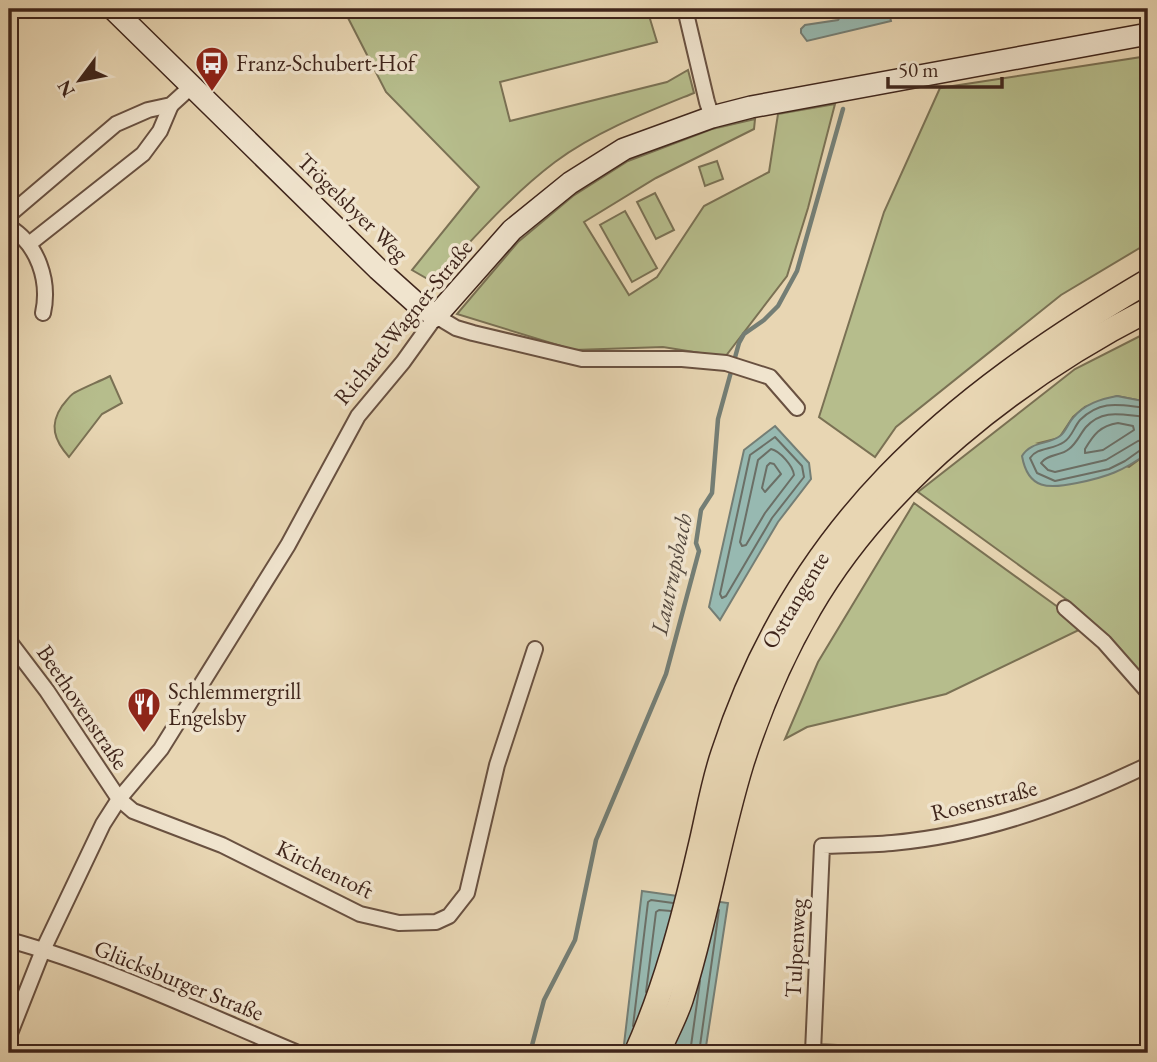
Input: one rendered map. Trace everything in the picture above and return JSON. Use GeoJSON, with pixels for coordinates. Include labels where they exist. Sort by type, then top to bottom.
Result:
{"type":"FeatureCollection","features":[{"type":"Feature","properties":{"kind":"main road","name":"Osttangente"},"geometry":{"type":"LineString","coordinates":[[658,1053],[680,1001],[709,852],[722,754],[753,671],[791,599],[824,549],[865,499],[914,448],[970,401],[1055,338],[1148,281]]}},
{"type":"Feature","properties":{"kind":"main road","name":"Osttangente"},"geometry":{"type":"LineString","coordinates":[[636,1053],[661,995],[709,852],[772,682],[810,607],[843,559],[879,514],[920,472],[982,417],[1066,356],[1148,310]]}},
{"type":"Feature","properties":{"kind":"street","name":"Trögelsbyer Weg"},"geometry":{"type":"LineString","coordinates":[[113,9],[379,269],[417,304],[456,328],[582,359],[682,359],[745,367],[770,377],[797,408]]}},
{"type":"Feature","properties":{"kind":"street"},"geometry":{"type":"LineString","coordinates":[[685,9],[712,117]]}},
{"type":"Feature","properties":{"kind":"street","name":"Richard-Wagner-Straße"},"geometry":{"type":"LineString","coordinates":[[9,1036],[43,950],[103,824],[119,799],[161,749],[277,564],[358,416],[403,362],[436,316],[512,230],[570,183],[624,149],[712,117],[751,107],[1148,34]]}},
{"type":"Feature","properties":{"kind":"street"},"geometry":{"type":"LineString","coordinates":[[29,244],[143,154],[160,131],[171,105],[193,85]]}},
{"type":"Feature","properties":{"kind":"street"},"geometry":{"type":"LineString","coordinates":[[9,215],[116,124],[148,110],[171,105]]}},
{"type":"Feature","properties":{"kind":"street"},"geometry":{"type":"LineString","coordinates":[[9,227],[29,244],[41,265],[46,292],[43,313]]}},
{"type":"Feature","properties":{"kind":"street"},"geometry":{"type":"LineString","coordinates":[[1065,608],[1104,642],[1148,692]]}},
{"type":"Feature","properties":{"kind":"street","name":"Beethovenstraße"},"geometry":{"type":"LineString","coordinates":[[9,641],[47,691],[119,799]]}},
{"type":"Feature","properties":{"kind":"street","name":"Kirchentoft"},"geometry":{"type":"LineString","coordinates":[[119,799],[132,811],[222,845],[360,914],[399,923],[436,922],[449,916],[467,893],[497,765],[535,649]]}},
{"type":"Feature","properties":{"kind":"street","name":"Rosenstraße"},"geometry":{"type":"LineString","coordinates":[[822,846],[894,843],[1006,820],[1062,803],[1148,765]]}},
{"type":"Feature","properties":{"kind":"street","name":"Tulpenweg"},"geometry":{"type":"LineString","coordinates":[[813,1052],[822,846]]}},
{"type":"Feature","properties":{"kind":"street","name":"Glücksburger Straße"},"geometry":{"type":"LineString","coordinates":[[9,940],[143,988],[298,1053]]}},
{"type":"Feature","properties":{"kind":"street"},"geometry":{"type":"LineString","coordinates":[[813,1052],[836,1053]]}},
{"type":"Feature","properties":{"kind":"green space"},"geometry":{"type":"Polygon","coordinates":[[[340,9],[647,9],[657,42],[500,82],[510,121],[667,82],[688,70],[694,93],[605,132],[555,162],[507,204],[433,282],[412,270],[479,187],[386,92],[346,14],[340,9]]]}},
{"type":"Feature","properties":{"kind":"green space"},"geometry":{"type":"Polygon","coordinates":[[[1148,56],[1148,243],[1061,295],[896,427],[875,457],[819,417],[884,212],[940,88],[1148,56]]]}},
{"type":"Feature","properties":{"kind":"green space"},"geometry":{"type":"Polygon","coordinates":[[[835,104],[787,276],[725,357],[663,347],[574,350],[457,314],[518,242],[573,196],[628,161],[712,129],[755,119],[754,129],[656,178],[584,222],[629,295],[657,277],[704,206],[769,172],[778,114],[835,104]]]}},
{"type":"Feature","properties":{"kind":"green space"},"geometry":{"type":"Polygon","coordinates":[[[717,161],[723,179],[705,186],[699,167],[717,161]]]}},
{"type":"Feature","properties":{"kind":"green space"},"geometry":{"type":"Polygon","coordinates":[[[655,193],[674,230],[656,239],[637,202],[655,193]]]}},
{"type":"Feature","properties":{"kind":"green space"},"geometry":{"type":"Polygon","coordinates":[[[625,211],[657,268],[632,282],[600,225],[625,211]]]}},
{"type":"Feature","properties":{"kind":"green space"},"geometry":{"type":"Polygon","coordinates":[[[1148,332],[1148,402],[1117,396],[1085,407],[1073,417],[1059,438],[1039,443],[1129,467],[1148,453],[1148,683],[1070,602],[918,492],[1075,369],[1148,332]]]}},
{"type":"Feature","properties":{"kind":"green space"},"geometry":{"type":"Polygon","coordinates":[[[110,376],[122,403],[102,414],[69,457],[55,432],[58,413],[72,394],[110,376]]]}},
{"type":"Feature","properties":{"kind":"green space"},"geometry":{"type":"Polygon","coordinates":[[[914,503],[1083,628],[946,694],[807,727],[785,739],[818,662],[914,503]]]}},
{"type":"Feature","properties":{"kind":"water"},"geometry":{"type":"Polygon","coordinates":[[[845,9],[888,9],[891,21],[807,41],[801,33],[805,25],[838,20],[845,9]]]}},
{"type":"Feature","properties":{"kind":"water"},"geometry":{"type":"Polygon","coordinates":[[[1117,396],[1148,402],[1148,453],[1106,476],[1067,485],[1041,484],[1029,475],[1022,456],[1026,451],[1060,436],[1077,413],[1088,406],[1117,396]]]}},
{"type":"Feature","properties":{"kind":"water"},"geometry":{"type":"Polygon","coordinates":[[[775,426],[809,463],[811,479],[778,522],[720,620],[709,607],[744,450],[775,426]]]}},
{"type":"Feature","properties":{"kind":"water"},"geometry":{"type":"Polygon","coordinates":[[[642,891],[728,903],[705,1053],[623,1053],[642,891]]]}},
{"type":"Feature","properties":{"kind":"water"},"geometry":{"type":"Polygon","coordinates":[[[394,1045],[428,1053],[390,1053],[394,1045]]]}},
{"type":"Feature","properties":{"kind":"water"},"geometry":{"type":"Polygon","coordinates":[[[481,1051],[484,1053],[428,1053],[481,1051]]]}},
{"type":"Feature","properties":{"kind":"waterway","name":"Lautrupsbach"},"geometry":{"type":"LineString","coordinates":[[530,1053],[544,1000],[575,940],[596,840],[666,674],[699,551],[696,543],[701,510],[712,493],[718,419],[739,343],[744,334],[778,306],[797,271],[843,109]]}},
{"type":"Feature","properties":{"kind":"place","name":"Franz-Schubert-Hof"},"geometry":{"type":"Point","coordinates":[212,93]}},
{"type":"Feature","properties":{"kind":"place","name":"Schlemmergrill Engelsby"},"geometry":{"type":"Point","coordinates":[144,734]}}]}
